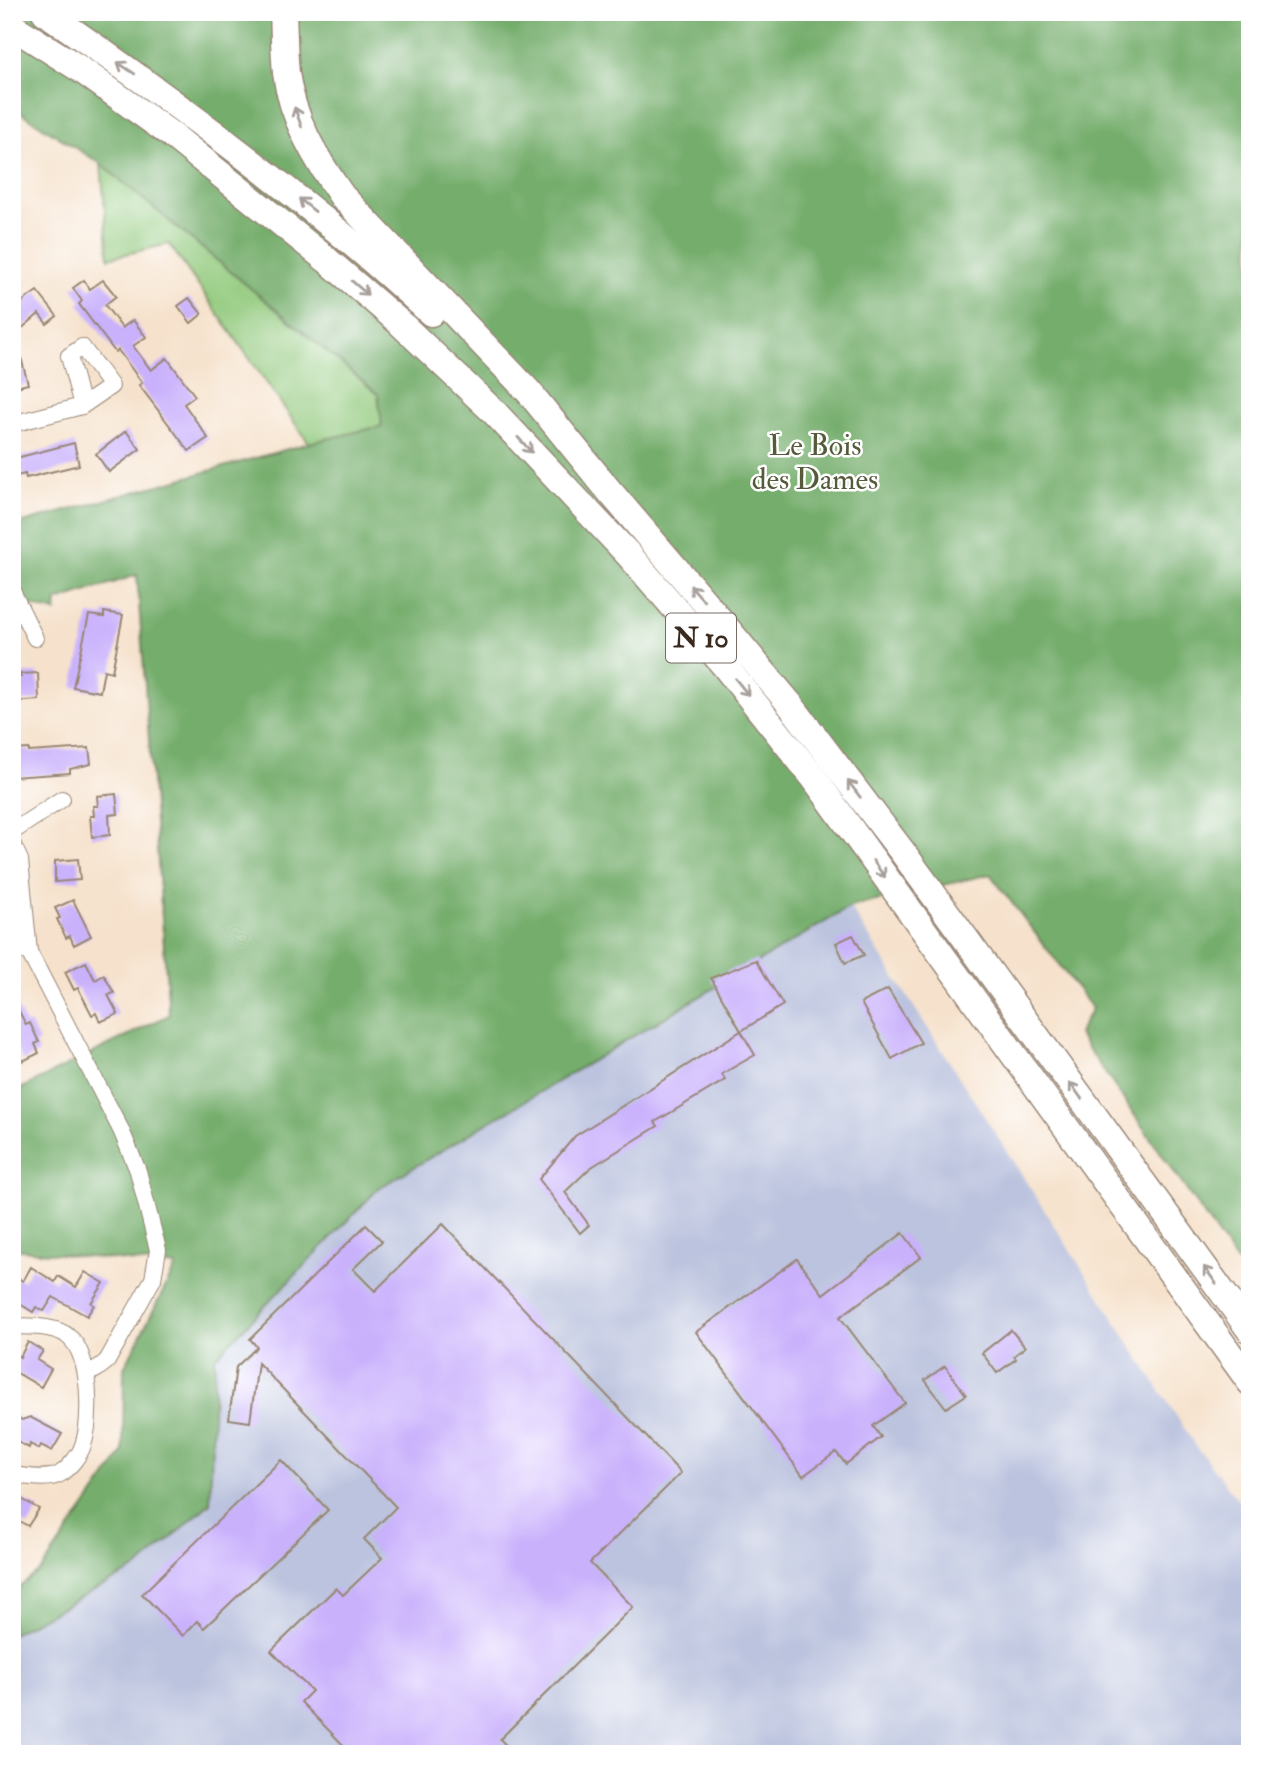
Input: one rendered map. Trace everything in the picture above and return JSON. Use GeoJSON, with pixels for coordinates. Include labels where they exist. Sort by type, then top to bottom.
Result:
{"type":"FeatureCollection","features":[{"type":"Feature","properties":{"kind":"highway","name":"N 10"},"geometry":{"type":"LineString","coordinates":[[45,12],[154,87],[303,202],[379,265],[486,363],[606,487],[797,714],[904,854],[1250,1330]]}},
{"type":"Feature","properties":{"kind":"highway"},"geometry":{"type":"LineString","coordinates":[[283,12],[289,85],[297,117],[319,164],[342,196],[529,393],[606,487]]}},
{"type":"Feature","properties":{"kind":"highway","name":"N 10"},"geometry":{"type":"LineString","coordinates":[[12,26],[80,69],[173,136],[327,260],[495,413],[628,554],[724,665],[814,778],[1250,1382]]}},
{"type":"Feature","properties":{"kind":"highway"},"geometry":{"type":"LineString","coordinates":[[12,43],[76,84],[327,260]]}},
{"type":"Feature","properties":{"kind":"street"},"geometry":{"type":"LineString","coordinates":[[12,424],[82,406]]}},
{"type":"Feature","properties":{"kind":"street"},"geometry":{"type":"LineString","coordinates":[[12,591],[35,638]]}},
{"type":"Feature","properties":{"kind":"street"},"geometry":{"type":"LineString","coordinates":[[12,832],[62,799]]}},
{"type":"Feature","properties":{"kind":"street"},"geometry":{"type":"LineString","coordinates":[[12,843],[20,860],[20,950],[125,1140],[138,1171],[158,1250],[153,1279],[107,1361],[86,1374]]}},
{"type":"Feature","properties":{"kind":"street"},"geometry":{"type":"LineString","coordinates":[[12,1326],[50,1329],[68,1335],[76,1344],[86,1374],[88,1425],[82,1448],[69,1466],[58,1475],[12,1475]]}},
{"type":"Feature","properties":{"kind":"shaded area"},"geometry":{"type":"Polygon","coordinates":[[[850,907],[1195,1445],[1250,1515],[1250,1754],[12,1754],[12,1634],[139,1567],[210,1504],[215,1358],[379,1188],[850,907]]]}},
{"type":"Feature","properties":{"kind":"green space","name":"Le Bois des Dames"},"geometry":{"type":"Polygon","coordinates":[[[12,12],[1250,12],[1250,1281],[1078,1034],[1092,1008],[990,874],[850,907],[379,1188],[215,1358],[210,1503],[139,1567],[12,1634],[12,1593],[42,1569],[123,1453],[124,1368],[176,1266],[12,1249],[12,1093],[169,1015],[137,575],[57,601],[56,612],[26,605],[12,578],[12,526],[309,443],[382,426],[378,394],[101,164],[12,107],[12,12]]]}},
{"type":"Feature","properties":{"kind":"green space"},"geometry":{"type":"Polygon","coordinates":[[[101,164],[378,394],[382,426],[309,443],[169,244],[109,258],[101,164]]]}},
{"type":"Feature","properties":{"kind":"building"},"geometry":{"type":"Polygon","coordinates":[[[84,280],[90,289],[103,280],[116,296],[105,305],[122,328],[133,320],[146,337],[133,346],[151,370],[167,358],[195,396],[184,404],[208,438],[189,451],[139,385],[142,383],[118,350],[115,352],[79,304],[82,301],[73,288],[84,280]]]}},
{"type":"Feature","properties":{"kind":"building"},"geometry":{"type":"Polygon","coordinates":[[[37,291],[57,316],[47,324],[39,314],[21,329],[12,317],[12,309],[37,291]]]}},
{"type":"Feature","properties":{"kind":"building"},"geometry":{"type":"Polygon","coordinates":[[[189,298],[202,314],[191,323],[178,306],[189,298]]]}},
{"type":"Feature","properties":{"kind":"building"},"geometry":{"type":"Polygon","coordinates":[[[12,342],[17,342],[28,384],[12,388],[12,342]]]}},
{"type":"Feature","properties":{"kind":"building"},"geometry":{"type":"Polygon","coordinates":[[[126,431],[140,449],[109,472],[96,454],[126,431]]]}},
{"type":"Feature","properties":{"kind":"building"},"geometry":{"type":"Polygon","coordinates":[[[74,443],[79,465],[26,478],[25,474],[12,477],[12,459],[74,443]]]}},
{"type":"Feature","properties":{"kind":"building"},"geometry":{"type":"Polygon","coordinates":[[[104,612],[123,615],[112,672],[104,670],[100,692],[73,687],[89,615],[104,617],[104,612]]]}},
{"type":"Feature","properties":{"kind":"building"},"geometry":{"type":"Polygon","coordinates":[[[38,673],[39,700],[12,702],[12,678],[21,677],[20,674],[38,673]]]}},
{"type":"Feature","properties":{"kind":"building"},"geometry":{"type":"Polygon","coordinates":[[[89,748],[91,764],[70,769],[70,773],[12,777],[12,750],[29,749],[29,752],[89,748]]]}},
{"type":"Feature","properties":{"kind":"building"},"geometry":{"type":"Polygon","coordinates":[[[116,794],[118,814],[109,815],[110,835],[92,837],[90,816],[94,816],[93,806],[98,806],[97,796],[116,794]]]}},
{"type":"Feature","properties":{"kind":"building"},"geometry":{"type":"Polygon","coordinates":[[[78,859],[80,880],[55,882],[55,861],[78,859]]]}},
{"type":"Feature","properties":{"kind":"building"},"geometry":{"type":"Polygon","coordinates":[[[73,900],[91,936],[74,945],[70,936],[66,938],[55,908],[73,900]]]}},
{"type":"Feature","properties":{"kind":"building"},"geometry":{"type":"Polygon","coordinates":[[[853,935],[864,955],[845,963],[836,943],[853,935]]]}},
{"type":"Feature","properties":{"kind":"building"},"geometry":{"type":"Polygon","coordinates":[[[756,960],[783,1005],[741,1031],[711,978],[756,960]]]}},
{"type":"Feature","properties":{"kind":"building"},"geometry":{"type":"Polygon","coordinates":[[[86,962],[95,980],[104,975],[114,993],[108,995],[118,1014],[100,1022],[96,1013],[92,1015],[78,988],[74,990],[65,972],[86,962]]]}},
{"type":"Feature","properties":{"kind":"building"},"geometry":{"type":"Polygon","coordinates":[[[888,989],[921,1043],[892,1059],[861,1003],[888,989]]]}},
{"type":"Feature","properties":{"kind":"building"},"geometry":{"type":"Polygon","coordinates":[[[12,997],[26,1025],[30,1023],[39,1042],[35,1044],[39,1053],[23,1061],[12,1040],[12,997]]]}},
{"type":"Feature","properties":{"kind":"building"},"geometry":{"type":"Polygon","coordinates":[[[741,1031],[755,1055],[722,1074],[725,1080],[655,1122],[658,1126],[590,1168],[565,1192],[589,1225],[580,1233],[539,1179],[575,1136],[741,1031]]]}},
{"type":"Feature","properties":{"kind":"building"},"geometry":{"type":"Polygon","coordinates":[[[443,1224],[681,1473],[590,1563],[633,1607],[500,1739],[514,1754],[352,1754],[301,1702],[312,1691],[271,1651],[336,1588],[343,1595],[382,1558],[364,1539],[396,1507],[258,1363],[250,1422],[229,1419],[236,1367],[257,1347],[250,1339],[366,1225],[382,1241],[353,1269],[375,1291],[443,1224]]]}},
{"type":"Feature","properties":{"kind":"building"},"geometry":{"type":"Polygon","coordinates":[[[903,1233],[921,1257],[840,1317],[905,1403],[873,1426],[881,1437],[846,1464],[836,1452],[803,1476],[696,1332],[797,1259],[823,1294],[903,1233]]]}},
{"type":"Feature","properties":{"kind":"building"},"geometry":{"type":"Polygon","coordinates":[[[31,1267],[55,1282],[58,1276],[76,1287],[85,1272],[104,1283],[91,1303],[94,1305],[87,1316],[53,1297],[44,1311],[36,1307],[33,1312],[12,1299],[12,1274],[23,1281],[31,1267]]]}},
{"type":"Feature","properties":{"kind":"building"},"geometry":{"type":"Polygon","coordinates":[[[1011,1330],[1025,1347],[1014,1356],[1016,1359],[997,1373],[982,1353],[1011,1330]]]}},
{"type":"Feature","properties":{"kind":"building"},"geometry":{"type":"Polygon","coordinates":[[[28,1342],[43,1351],[37,1360],[51,1369],[41,1387],[12,1370],[12,1352],[20,1357],[28,1342]]]}},
{"type":"Feature","properties":{"kind":"building"},"geometry":{"type":"Polygon","coordinates":[[[945,1366],[966,1395],[946,1408],[925,1380],[945,1366]]]}},
{"type":"Feature","properties":{"kind":"building"},"geometry":{"type":"Polygon","coordinates":[[[12,1414],[22,1420],[30,1417],[62,1434],[52,1451],[41,1445],[39,1449],[30,1444],[29,1448],[12,1439],[12,1414]]]}},
{"type":"Feature","properties":{"kind":"building"},"geometry":{"type":"Polygon","coordinates":[[[281,1460],[328,1510],[204,1628],[197,1621],[183,1636],[142,1594],[281,1460]]]}},
{"type":"Feature","properties":{"kind":"building"},"geometry":{"type":"Polygon","coordinates":[[[20,1498],[39,1509],[28,1526],[12,1517],[20,1498]]]}}]}
